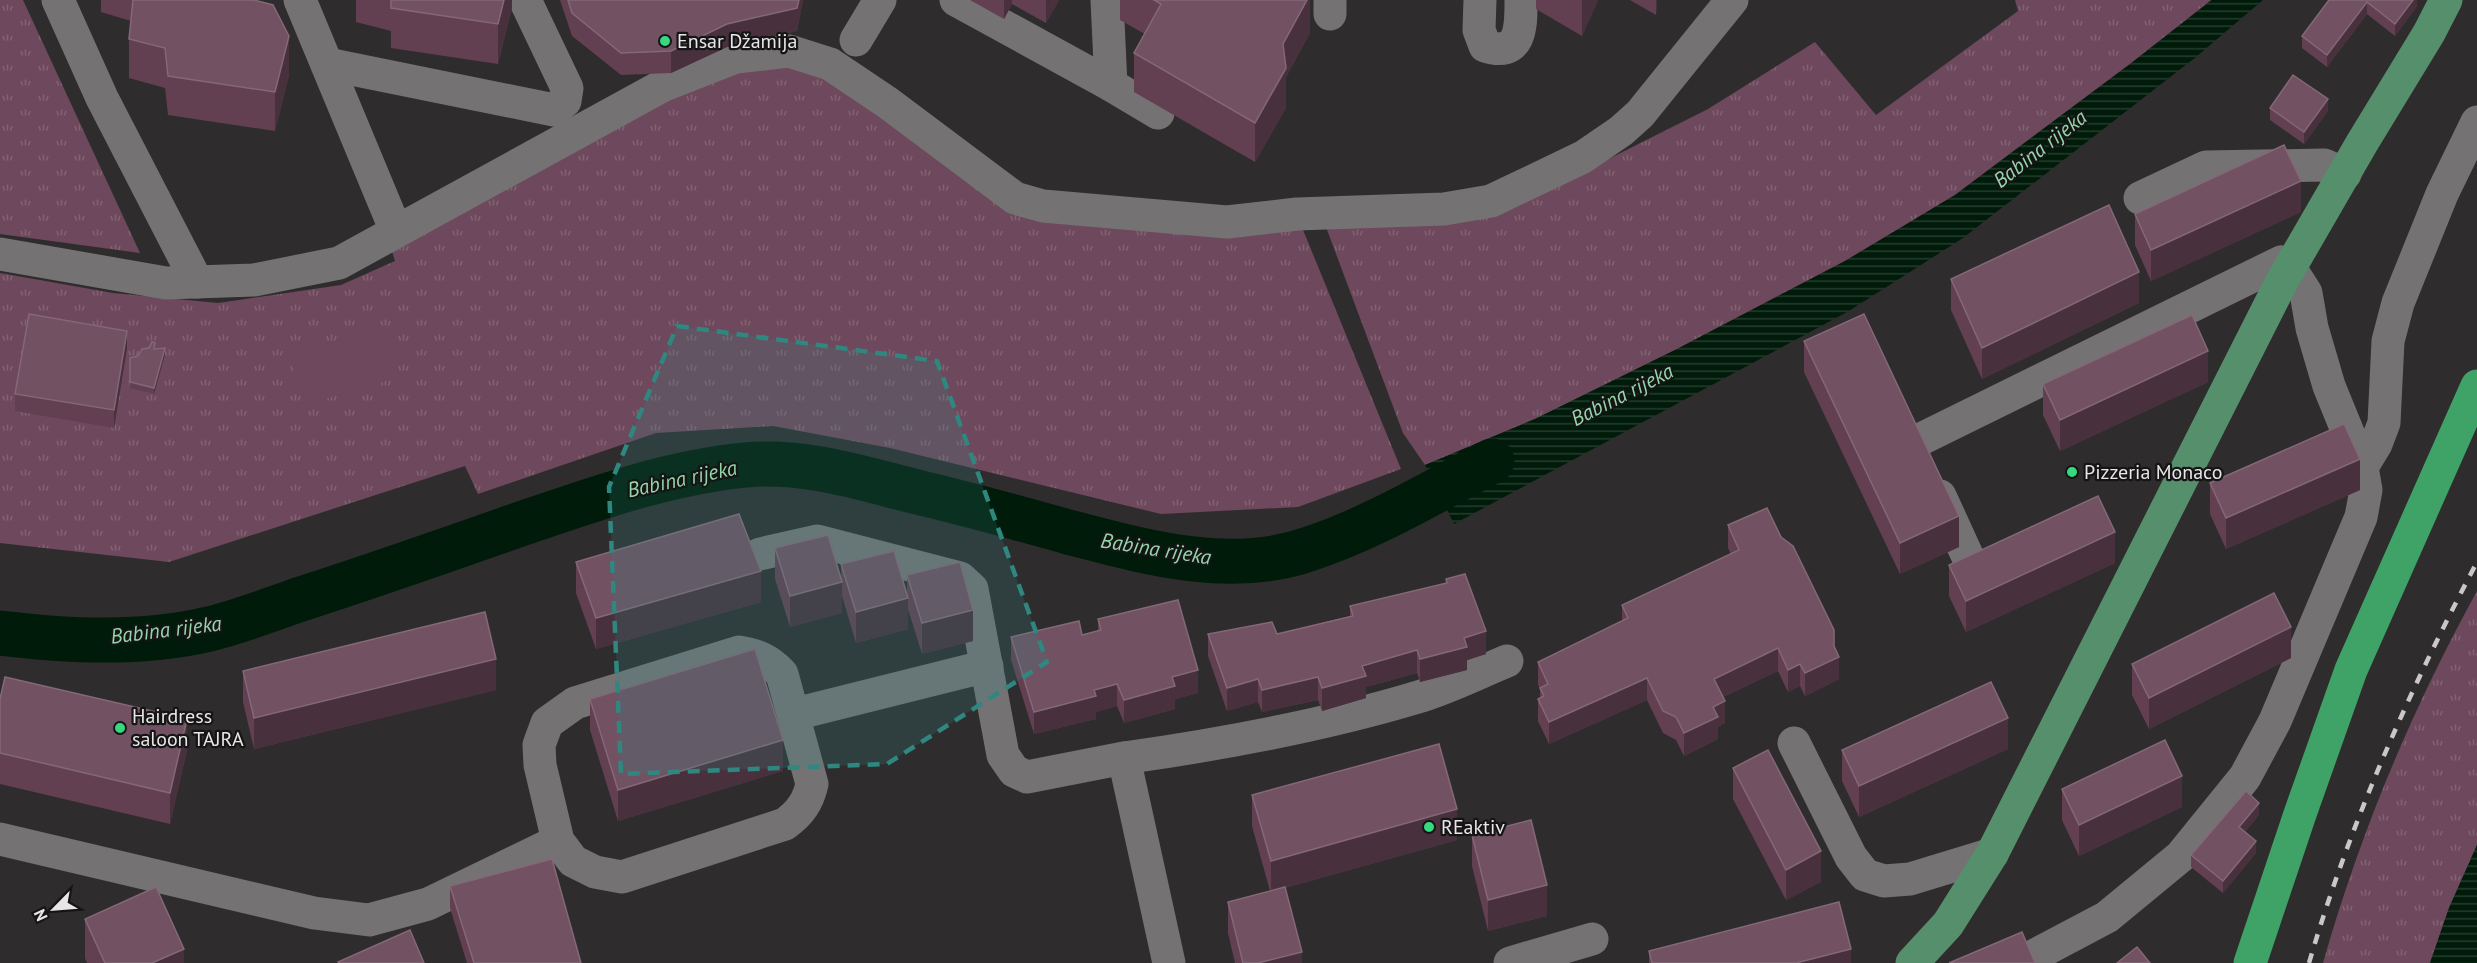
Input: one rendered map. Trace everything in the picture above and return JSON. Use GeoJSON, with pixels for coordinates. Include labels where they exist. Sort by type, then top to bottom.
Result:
{"type":"FeatureCollection","features":[{"type":"Feature","properties":{"kind":"highway"},"geometry":{"type":"LineString","coordinates":[[2250,963],[2351,670],[2477,386]]}},
{"type":"Feature","properties":{"kind":"main road"},"geometry":{"type":"LineString","coordinates":[[1912,963],[1948,924],[1992,854],[2290,268],[2429,33],[2446,0]]}},
{"type":"Feature","properties":{"kind":"lane"},"geometry":{"type":"LineString","coordinates":[[58,0],[102,98],[197,282]]}},
{"type":"Feature","properties":{"kind":"lane"},"geometry":{"type":"LineString","coordinates":[[300,0],[396,231]]}},
{"type":"Feature","properties":{"kind":"lane"},"geometry":{"type":"LineString","coordinates":[[327,64],[554,110],[565,101],[567,88],[525,0]]}},
{"type":"Feature","properties":{"kind":"lane"},"geometry":{"type":"LineString","coordinates":[[856,40],[880,0]]}},
{"type":"Feature","properties":{"kind":"lane"},"geometry":{"type":"LineString","coordinates":[[956,0],[1158,113]]}},
{"type":"Feature","properties":{"kind":"lane"},"geometry":{"type":"LineString","coordinates":[[1107,0],[1111,85]]}},
{"type":"Feature","properties":{"kind":"lane"},"geometry":{"type":"LineString","coordinates":[[1480,0],[1479,30],[1485,45],[1502,49],[1515,42],[1521,32],[1521,0]]}},
{"type":"Feature","properties":{"kind":"lane"},"geometry":{"type":"LineString","coordinates":[[0,254],[166,283],[254,280],[339,263],[662,86],[736,57],[789,51],[830,64],[888,103],[1015,198],[1043,206],[1227,222],[1297,214],[1444,209],[1491,201],[1583,157],[1621,131],[1640,114],[1732,0]]}},
{"type":"Feature","properties":{"kind":"lane"},"geometry":{"type":"LineString","coordinates":[[2362,467],[2376,444],[2384,423],[2388,341],[2398,303],[2442,194],[2477,122]]}},
{"type":"Feature","properties":{"kind":"lane"},"geometry":{"type":"LineString","coordinates":[[2140,198],[2206,167],[2324,165],[2344,174]]}},
{"type":"Feature","properties":{"kind":"lane"},"geometry":{"type":"LineString","coordinates":[[1915,442],[2281,262],[2290,268],[2307,293],[2312,328],[2329,386],[2362,467],[2366,490],[2361,517],[2275,721],[2245,777],[2172,864],[2107,917],[2020,963]]}},
{"type":"Feature","properties":{"kind":"lane"},"geometry":{"type":"LineString","coordinates":[[1900,411],[1967,555]]}},
{"type":"Feature","properties":{"kind":"lane"},"geometry":{"type":"LineString","coordinates":[[760,554],[817,541],[960,578],[972,590],[1003,755],[1014,771],[1027,777],[1124,758],[1188,749],[1334,720],[1421,697],[1507,661]]}},
{"type":"Feature","properties":{"kind":"lane"},"geometry":{"type":"LineString","coordinates":[[739,652],[758,655],[773,664],[782,674],[795,714],[812,784],[809,798],[798,814],[784,824],[622,877],[595,872],[573,861],[558,841],[540,765],[539,745],[547,723],[575,703],[739,652]]}},
{"type":"Feature","properties":{"kind":"lane"},"geometry":{"type":"LineString","coordinates":[[795,714],[987,666]]}},
{"type":"Feature","properties":{"kind":"lane"},"geometry":{"type":"LineString","coordinates":[[1794,743],[1851,857],[1865,875],[1884,881],[1910,879],[1992,854]]}},
{"type":"Feature","properties":{"kind":"lane"},"geometry":{"type":"LineString","coordinates":[[1124,758],[1169,963]]}},
{"type":"Feature","properties":{"kind":"lane"},"geometry":{"type":"LineString","coordinates":[[0,839],[314,913],[369,920],[428,904],[558,841]]}},
{"type":"Feature","properties":{"kind":"lane"},"geometry":{"type":"LineString","coordinates":[[1510,963],[1592,939]]}},
{"type":"Feature","properties":{"kind":"highlighted area"},"geometry":{"type":"Polygon","coordinates":[[[677,326],[937,361],[1047,662],[887,764],[621,774],[609,487],[677,326]]]}},
{"type":"Feature","properties":{"kind":"green space"},"geometry":{"type":"Polygon","coordinates":[[[0,0],[23,0],[140,253],[0,234],[0,0]]]}},
{"type":"Feature","properties":{"kind":"green space"},"geometry":{"type":"Polygon","coordinates":[[[2015,0],[2211,0],[2130,64],[1955,195],[1845,261],[1677,349],[1535,419],[1425,465],[1403,433],[1326,227],[1557,185],[1708,109],[1815,42],[1876,115],[2018,11],[2015,0]]]}},
{"type":"Feature","properties":{"kind":"green space"},"geometry":{"type":"Polygon","coordinates":[[[783,66],[817,67],[1015,208],[1301,225],[1401,469],[1298,507],[1161,514],[890,448],[773,426],[656,433],[478,494],[465,466],[169,562],[0,543],[0,273],[113,293],[218,303],[341,285],[395,261],[390,245],[638,104],[736,70],[783,66]]]}},
{"type":"Feature","properties":{"kind":"green space"},"geometry":{"type":"Polygon","coordinates":[[[384,326],[399,377],[305,405],[290,355],[384,326]]]}},
{"type":"Feature","properties":{"kind":"green space"},"geometry":{"type":"Polygon","coordinates":[[[2477,591],[2477,845],[2449,908],[2430,963],[2323,963],[2371,819],[2409,726],[2477,591]]]}},
{"type":"Feature","properties":{"kind":"water"},"geometry":{"type":"Polygon","coordinates":[[[2212,0],[2263,0],[2196,57],[1963,238],[1849,311],[1454,524],[1425,465],[1535,419],[1677,349],[1845,261],[1955,195],[2212,0]]]}},
{"type":"Feature","properties":{"kind":"water"},"geometry":{"type":"Polygon","coordinates":[[[2477,845],[2477,963],[2430,963],[2449,908],[2477,845]]]}},
{"type":"Feature","properties":{"kind":"building"},"geometry":{"type":"Polygon","coordinates":[[[133,0],[254,0],[273,5],[289,36],[275,92],[168,76],[165,48],[129,39],[133,0]]]}},
{"type":"Feature","properties":{"kind":"building"},"geometry":{"type":"Polygon","coordinates":[[[391,0],[504,0],[498,24],[391,8],[391,0]]]}},
{"type":"Feature","properties":{"kind":"building"},"geometry":{"type":"Polygon","coordinates":[[[568,0],[799,0],[797,8],[727,24],[671,51],[621,53],[572,13],[568,0]]]}},
{"type":"Feature","properties":{"kind":"building"},"geometry":{"type":"Polygon","coordinates":[[[1154,0],[1307,0],[1283,44],[1286,68],[1255,123],[1134,53],[1161,4],[1154,0]]]}},
{"type":"Feature","properties":{"kind":"building"},"geometry":{"type":"Polygon","coordinates":[[[2329,0],[2413,0],[2395,24],[2367,2],[2327,55],[2302,36],[2329,0]]]}},
{"type":"Feature","properties":{"kind":"building"},"geometry":{"type":"Polygon","coordinates":[[[2293,75],[2328,99],[2304,132],[2270,108],[2293,75]]]}},
{"type":"Feature","properties":{"kind":"building"},"geometry":{"type":"Polygon","coordinates":[[[2284,145],[2301,181],[2151,250],[2135,214],[2284,145]]]}},
{"type":"Feature","properties":{"kind":"building"},"geometry":{"type":"Polygon","coordinates":[[[2109,205],[2139,272],[1982,348],[1951,279],[2109,205]]]}},
{"type":"Feature","properties":{"kind":"building"},"geometry":{"type":"Polygon","coordinates":[[[29,314],[127,331],[114,410],[15,394],[29,314]]]}},
{"type":"Feature","properties":{"kind":"building"},"geometry":{"type":"Polygon","coordinates":[[[1864,314],[1959,516],[1900,543],[1804,341],[1864,314]]]}},
{"type":"Feature","properties":{"kind":"building"},"geometry":{"type":"Polygon","coordinates":[[[2192,315],[2208,351],[2060,420],[2043,384],[2192,315]]]}},
{"type":"Feature","properties":{"kind":"building"},"geometry":{"type":"Polygon","coordinates":[[[152,342],[155,343],[154,349],[165,348],[154,388],[130,382],[130,358],[138,356],[142,349],[149,348],[152,342]]]}},
{"type":"Feature","properties":{"kind":"building"},"geometry":{"type":"Polygon","coordinates":[[[2344,424],[2360,459],[2226,518],[2210,483],[2344,424]]]}},
{"type":"Feature","properties":{"kind":"building"},"geometry":{"type":"Polygon","coordinates":[[[2098,496],[2115,532],[1966,601],[1949,565],[2098,496]]]}},
{"type":"Feature","properties":{"kind":"building"},"geometry":{"type":"Polygon","coordinates":[[[1767,508],[1781,537],[1793,546],[1834,630],[1834,646],[1839,657],[1805,673],[1800,664],[1788,670],[1778,648],[1714,679],[1725,701],[1713,707],[1718,717],[1684,733],[1676,717],[1663,711],[1647,678],[1549,722],[1538,699],[1544,696],[1540,688],[1548,684],[1538,662],[1628,618],[1622,605],[1739,550],[1728,525],[1767,508]]]}},
{"type":"Feature","properties":{"kind":"building"},"geometry":{"type":"Polygon","coordinates":[[[739,514],[761,571],[596,618],[576,562],[739,514]]]}},
{"type":"Feature","properties":{"kind":"building"},"geometry":{"type":"Polygon","coordinates":[[[828,535],[842,582],[790,596],[775,548],[828,535]]]}},
{"type":"Feature","properties":{"kind":"building"},"geometry":{"type":"Polygon","coordinates":[[[894,551],[908,598],[856,612],[841,564],[894,551]]]}},
{"type":"Feature","properties":{"kind":"building"},"geometry":{"type":"Polygon","coordinates":[[[960,562],[973,610],[922,623],[907,575],[960,562]]]}},
{"type":"Feature","properties":{"kind":"building"},"geometry":{"type":"Polygon","coordinates":[[[1465,574],[1486,631],[1464,638],[1467,647],[1420,659],[1417,650],[1362,666],[1366,676],[1322,688],[1318,677],[1262,690],[1258,679],[1227,688],[1208,634],[1272,622],[1277,634],[1353,616],[1350,606],[1447,583],[1446,579],[1465,574]]]}},
{"type":"Feature","properties":{"kind":"building"},"geometry":{"type":"Polygon","coordinates":[[[2274,593],[2291,627],[2149,698],[2132,664],[2274,593]]]}},
{"type":"Feature","properties":{"kind":"building"},"geometry":{"type":"Polygon","coordinates":[[[1178,600],[1198,670],[1172,677],[1175,686],[1124,700],[1117,684],[1094,690],[1096,696],[1034,712],[1011,637],[1079,621],[1082,635],[1101,630],[1098,619],[1178,600]]]}},
{"type":"Feature","properties":{"kind":"building"},"geometry":{"type":"Polygon","coordinates":[[[485,612],[496,659],[254,718],[243,671],[485,612]]]}},
{"type":"Feature","properties":{"kind":"building"},"geometry":{"type":"Polygon","coordinates":[[[755,649],[783,740],[618,790],[590,699],[755,649]]]}},
{"type":"Feature","properties":{"kind":"building"},"geometry":{"type":"Polygon","coordinates":[[[5,677],[187,719],[170,793],[0,753],[0,699],[5,677]]]}},
{"type":"Feature","properties":{"kind":"building"},"geometry":{"type":"Polygon","coordinates":[[[1991,682],[2008,718],[1859,786],[1842,750],[1991,682]]]}},
{"type":"Feature","properties":{"kind":"building"},"geometry":{"type":"Polygon","coordinates":[[[2165,740],[2182,776],[2079,825],[2062,789],[2165,740]]]}},
{"type":"Feature","properties":{"kind":"building"},"geometry":{"type":"Polygon","coordinates":[[[1439,744],[1457,809],[1271,861],[1252,795],[1439,744]]]}},
{"type":"Feature","properties":{"kind":"building"},"geometry":{"type":"Polygon","coordinates":[[[1768,750],[1821,851],[1786,870],[1733,768],[1768,750]]]}},
{"type":"Feature","properties":{"kind":"building"},"geometry":{"type":"Polygon","coordinates":[[[2246,791],[2259,803],[2239,827],[2256,841],[2223,881],[2191,855],[2246,791]]]}},
{"type":"Feature","properties":{"kind":"building"},"geometry":{"type":"Polygon","coordinates":[[[1531,820],[1547,885],[1488,900],[1472,835],[1531,820]]]}},
{"type":"Feature","properties":{"kind":"building"},"geometry":{"type":"Polygon","coordinates":[[[552,859],[581,963],[474,963],[450,886],[552,859]]]}},
{"type":"Feature","properties":{"kind":"building"},"geometry":{"type":"Polygon","coordinates":[[[156,887],[184,949],[152,963],[105,963],[85,919],[156,887]]]}},
{"type":"Feature","properties":{"kind":"building"},"geometry":{"type":"Polygon","coordinates":[[[1285,887],[1302,952],[1258,963],[1243,963],[1228,902],[1285,887]]]}},
{"type":"Feature","properties":{"kind":"building"},"geometry":{"type":"Polygon","coordinates":[[[1839,902],[1851,949],[1796,963],[1652,963],[1649,951],[1839,902]]]}},
{"type":"Feature","properties":{"kind":"building"},"geometry":{"type":"Polygon","coordinates":[[[410,930],[424,963],[338,962],[410,930]]]}},
{"type":"Feature","properties":{"kind":"building"},"geometry":{"type":"Polygon","coordinates":[[[2022,932],[2035,963],[1949,963],[2022,932]]]}},
{"type":"Feature","properties":{"kind":"building"},"geometry":{"type":"Polygon","coordinates":[[[2137,947],[2150,963],[2117,963],[2137,947]]]}},
{"type":"Feature","properties":{"kind":"waterway","name":"Babina rijeka"},"geometry":{"type":"LineString","coordinates":[[0,633],[105,640],[158,638],[209,629],[254,616],[598,498],[686,474],[745,465],[790,465],[856,476],[1160,554],[1190,559],[1250,561],[1280,557],[1309,549],[1356,531],[1492,461]]}},
{"type":"Feature","properties":{"kind":"railway"},"geometry":{"type":"LineString","coordinates":[[2309,963],[2343,859],[2383,758],[2428,659],[2477,562]]}},
{"type":"Feature","properties":{"kind":"place","name":"Ensar Džamija"},"geometry":{"type":"Point","coordinates":[665,41]}},
{"type":"Feature","properties":{"kind":"place","name":"Pizzeria Monaco"},"geometry":{"type":"Point","coordinates":[2072,472]}},
{"type":"Feature","properties":{"kind":"place","name":"Hairdress saloon TAJRA"},"geometry":{"type":"Point","coordinates":[120,728]}},
{"type":"Feature","properties":{"kind":"place","name":"REaktiv"},"geometry":{"type":"Point","coordinates":[1429,827]}}]}
